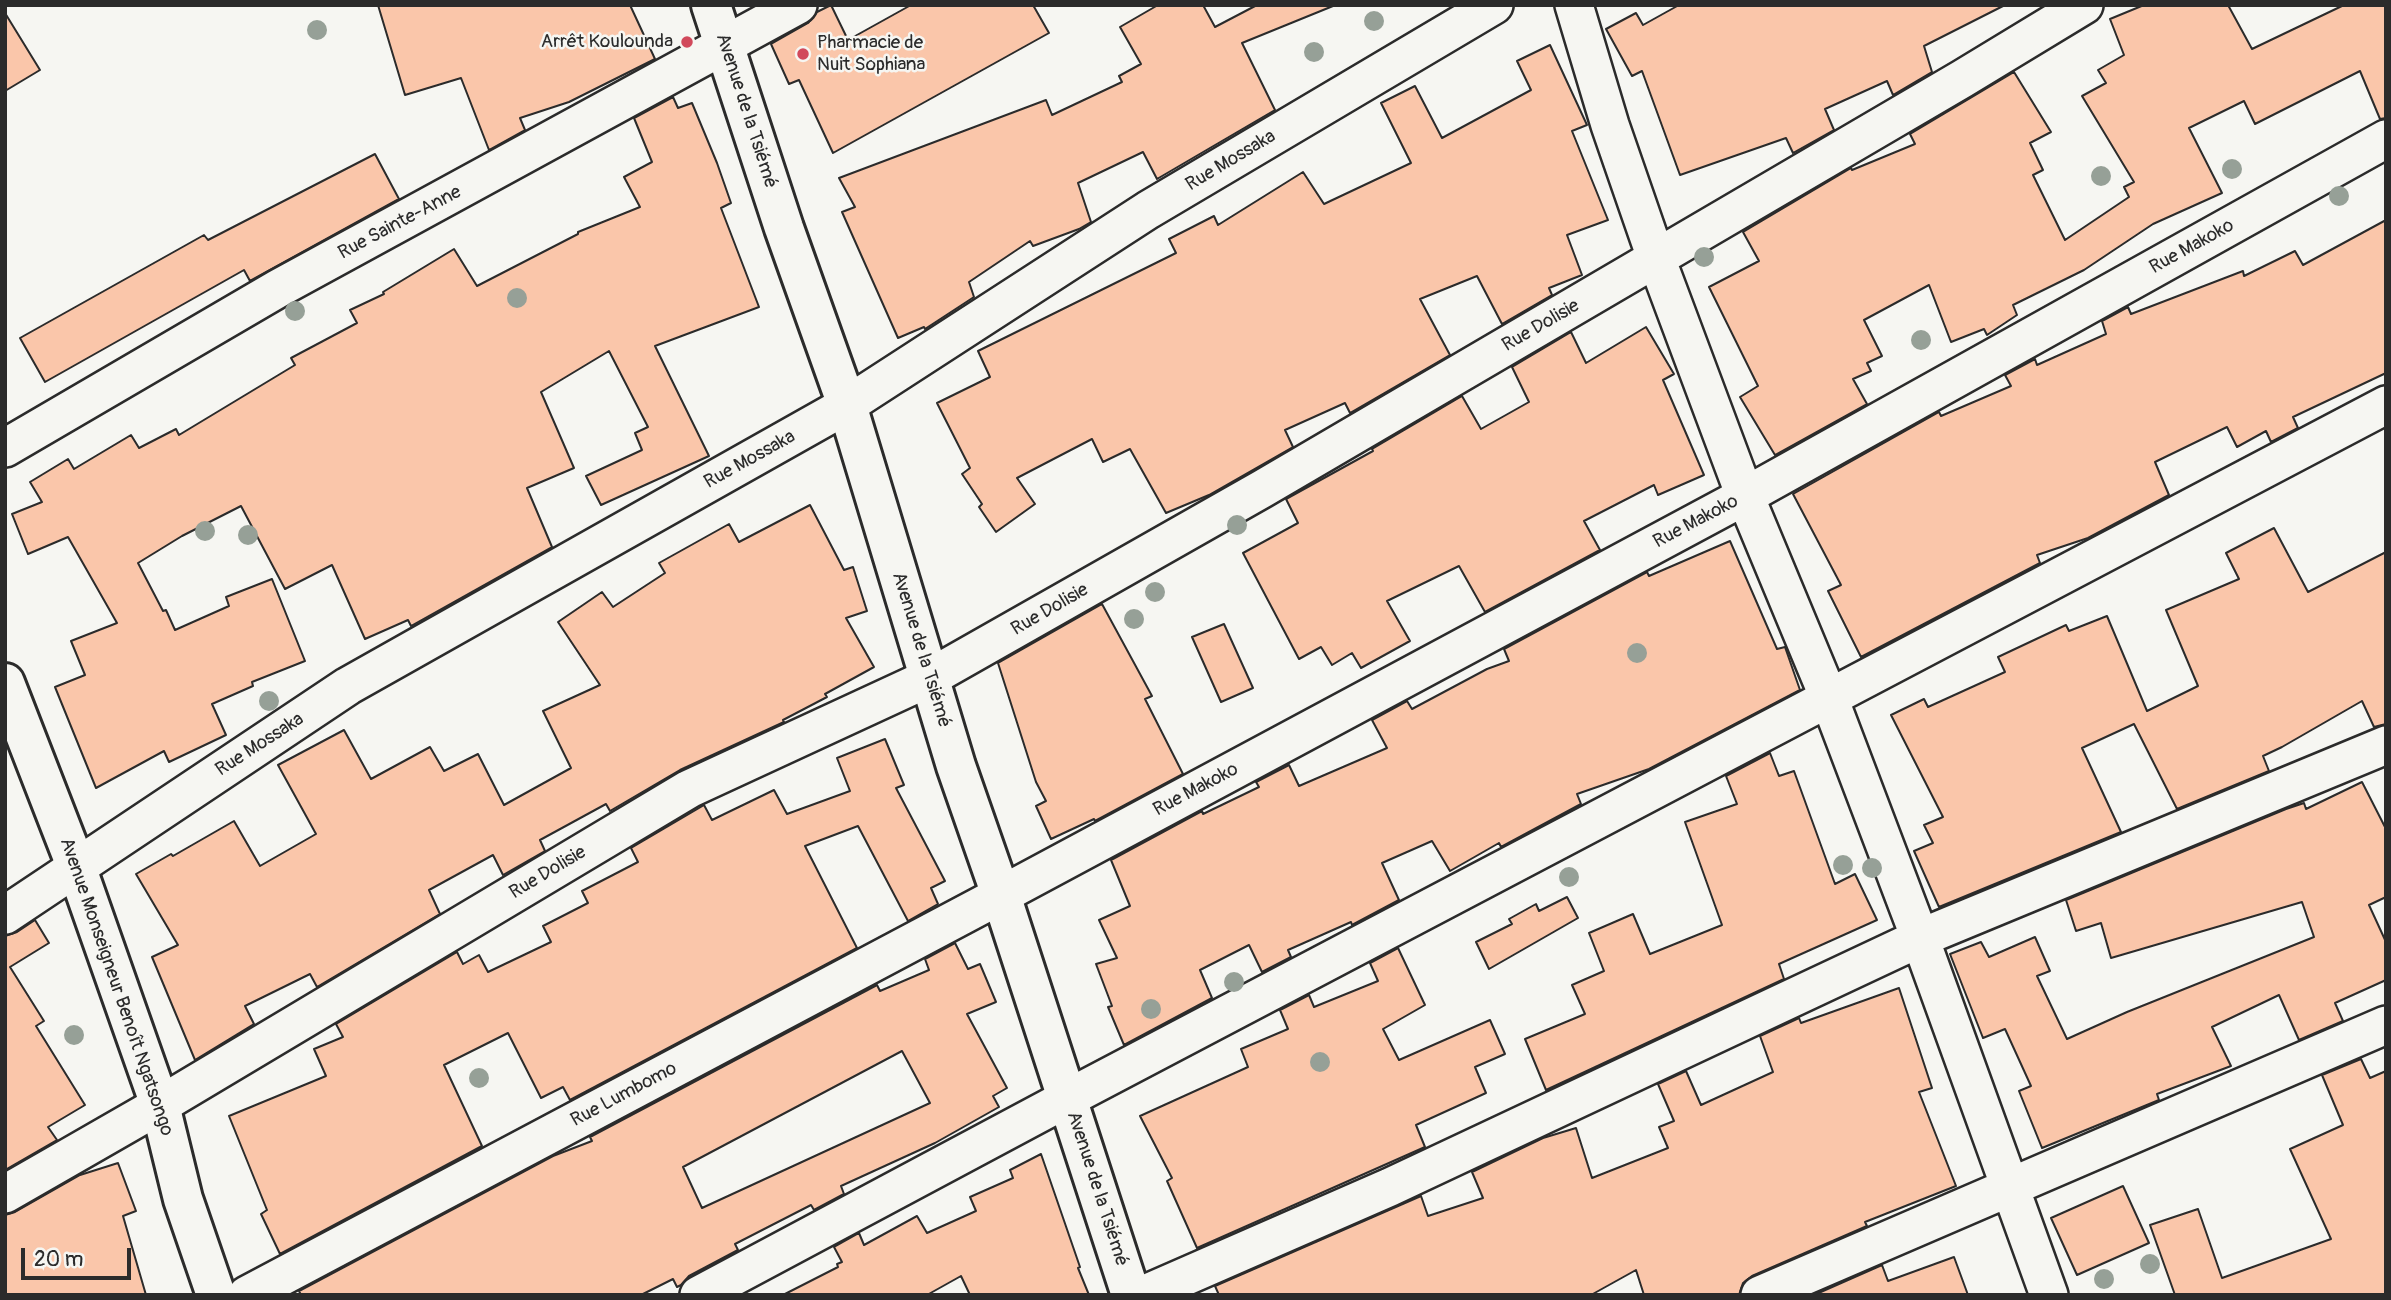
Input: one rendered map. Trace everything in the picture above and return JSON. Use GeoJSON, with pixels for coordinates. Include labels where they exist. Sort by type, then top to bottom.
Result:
{"type":"FeatureCollection","features":[{"type":"Feature","properties":{"kind":"main road","name":"Avenue de la Tsiémé"},"geometry":{"type":"LineString","coordinates":[[711,5],[784,229],[847,405],[956,766],[1132,1295]]}},
{"type":"Feature","properties":{"kind":"main road","name":"Avenue Monseigneur Benoît Ngatsongo"},"geometry":{"type":"LineString","coordinates":[[5,683],[76,866],[160,1105],[183,1199],[216,1295]]}},
{"type":"Feature","properties":{"kind":"street","name":"Rue Sainte-Anne"},"geometry":{"type":"LineString","coordinates":[[5,449],[279,288],[798,5]]}},
{"type":"Feature","properties":{"kind":"street","name":"Rue Mossaka"},"geometry":{"type":"LineString","coordinates":[[5,915],[348,686],[847,405],[1148,210],[1494,5]]}},
{"type":"Feature","properties":{"kind":"street"},"geometry":{"type":"LineString","coordinates":[[1574,5],[1610,125],[1657,258],[1745,496],[1829,698],[2049,1295]]}},
{"type":"Feature","properties":{"kind":"street","name":"Rue Dolisie"},"geometry":{"type":"LineString","coordinates":[[5,1194],[160,1105],[689,789],[929,678],[1262,489],[2084,5]]}},
{"type":"Feature","properties":{"kind":"street","name":"Rue Makoko"},"geometry":{"type":"LineString","coordinates":[[1000,895],[1745,496],[2386,139]]}},
{"type":"Feature","properties":{"kind":"street"},"geometry":{"type":"LineString","coordinates":[[699,1295],[2386,405]]}},
{"type":"Feature","properties":{"kind":"street"},"geometry":{"type":"LineString","coordinates":[[1143,1295],[1390,1187],[1920,939],[2386,745]]}},
{"type":"Feature","properties":{"kind":"street","name":"Rue Lumbomo"},"geometry":{"type":"LineString","coordinates":[[247,1295],[1000,895]]}},
{"type":"Feature","properties":{"kind":"street"},"geometry":{"type":"LineString","coordinates":[[1760,1295],[2386,1025]]}},
{"type":"Feature","properties":{"kind":"building"},"geometry":{"type":"Polygon","coordinates":[[[378,5],[630,5],[655,59],[569,102],[520,118],[525,130],[489,150],[461,78],[405,95],[378,5]]]}},
{"type":"Feature","properties":{"kind":"building"},"geometry":{"type":"Polygon","coordinates":[[[831,5],[848,40],[911,5],[1033,5],[1049,33],[833,153],[799,80],[789,84],[771,44],[808,23],[817,12],[831,5]]]}},
{"type":"Feature","properties":{"kind":"building"},"geometry":{"type":"Polygon","coordinates":[[[1158,5],[1203,5],[1215,27],[1257,5],[1333,6],[1242,43],[1275,110],[1157,179],[1143,152],[1078,183],[1091,222],[1033,246],[1030,241],[969,282],[974,297],[925,329],[924,327],[898,338],[842,212],[855,207],[839,178],[1046,100],[1052,115],[1122,82],[1119,76],[1141,64],[1120,27],[1158,5]]]}},
{"type":"Feature","properties":{"kind":"building"},"geometry":{"type":"Polygon","coordinates":[[[1679,5],[2005,5],[1924,46],[1932,72],[1893,95],[1887,81],[1825,109],[1834,130],[1793,153],[1786,138],[1680,175],[1642,71],[1632,76],[1606,29],[1636,13],[1643,25],[1679,5]]]}},
{"type":"Feature","properties":{"kind":"building"},"geometry":{"type":"Polygon","coordinates":[[[2144,5],[2228,5],[2252,49],[2344,5],[2386,5],[2386,118],[2380,119],[2360,71],[2255,124],[2244,101],[2189,128],[2222,193],[2153,224],[2084,270],[2013,305],[2017,315],[1987,335],[1984,329],[1951,342],[1929,285],[1864,320],[1882,356],[1867,363],[1871,371],[1853,379],[1867,404],[1775,455],[1740,397],[1758,386],[1709,287],[1759,261],[1743,232],[1851,168],[1852,170],[1915,144],[1910,134],[2014,72],[2051,132],[2030,143],[2043,170],[2033,175],[2065,240],[2129,197],[2124,187],[2134,182],[2082,96],[2106,83],[2098,70],[2124,55],[2110,19],[2144,5]]]}},
{"type":"Feature","properties":{"kind":"building"},"geometry":{"type":"Polygon","coordinates":[[[5,13],[40,70],[5,91],[5,13]]]}},
{"type":"Feature","properties":{"kind":"building"},"geometry":{"type":"Polygon","coordinates":[[[1550,45],[1587,125],[1572,131],[1608,220],[1567,235],[1582,275],[1549,288],[1552,295],[1502,324],[1477,276],[1420,299],[1450,355],[1350,413],[1345,403],[1285,430],[1293,447],[1209,495],[1166,513],[1130,449],[1103,462],[1092,439],[1017,478],[1035,504],[996,532],[962,474],[970,468],[937,403],[990,377],[978,351],[1176,253],[1169,239],[1214,216],[1218,225],[1303,172],[1324,204],[1411,163],[1381,103],[1415,86],[1442,138],[1531,90],[1517,61],[1550,45]]]}},
{"type":"Feature","properties":{"kind":"building"},"geometry":{"type":"Polygon","coordinates":[[[673,97],[678,108],[692,103],[717,163],[731,203],[721,208],[759,307],[655,346],[709,456],[601,505],[586,476],[642,450],[635,433],[648,427],[609,351],[541,392],[574,468],[527,488],[552,547],[411,626],[408,620],[365,639],[332,565],[285,589],[241,506],[182,536],[138,563],[175,630],[229,606],[226,597],[272,579],[305,661],[252,682],[253,686],[212,704],[226,735],[169,762],[164,751],[96,788],[55,687],[85,675],[71,641],[117,623],[68,537],[28,554],[12,514],[42,502],[30,482],[68,459],[74,469],[131,435],[139,448],[176,429],[179,435],[295,365],[291,358],[357,323],[350,310],[384,294],[383,292],[454,249],[477,286],[578,232],[640,207],[624,177],[652,162],[634,118],[673,97]]]}},
{"type":"Feature","properties":{"kind":"building"},"geometry":{"type":"Polygon","coordinates":[[[375,154],[399,199],[250,281],[244,270],[45,382],[20,338],[204,235],[208,240],[375,154]]]}},
{"type":"Feature","properties":{"kind":"building"},"geometry":{"type":"Polygon","coordinates":[[[2386,220],[2386,373],[2293,417],[2298,428],[2271,442],[2266,431],[2237,447],[2227,427],[2155,462],[2169,495],[2088,538],[2037,555],[2040,563],[1861,657],[1828,591],[1841,585],[1793,494],[1939,412],[1941,416],[2011,386],[2005,375],[2035,359],[2037,365],[2106,334],[2102,321],[2128,307],[2131,314],[2243,271],[2244,276],[2295,251],[2303,265],[2386,220]]]}},
{"type":"Feature","properties":{"kind":"building"},"geometry":{"type":"Polygon","coordinates":[[[1646,327],[1674,374],[1663,380],[1704,475],[1658,495],[1654,485],[1584,521],[1600,550],[1485,612],[1459,566],[1387,601],[1410,641],[1361,668],[1352,653],[1332,665],[1321,647],[1299,659],[1243,553],[1298,523],[1286,499],[1373,451],[1372,449],[1462,396],[1481,429],[1529,402],[1512,367],[1571,332],[1586,363],[1646,327]]]}},
{"type":"Feature","properties":{"kind":"building"},"geometry":{"type":"Polygon","coordinates":[[[810,505],[844,570],[853,567],[867,611],[846,618],[874,667],[825,694],[827,697],[783,720],[784,722],[680,770],[610,811],[606,804],[540,840],[545,851],[503,875],[493,855],[429,890],[440,914],[317,987],[310,974],[245,1006],[254,1024],[195,1060],[152,957],[178,945],[136,874],[234,821],[260,866],[316,834],[278,765],[344,730],[371,779],[430,747],[444,771],[478,754],[504,805],[571,768],[543,711],[600,685],[558,622],[602,592],[613,607],[665,573],[659,563],[729,524],[739,542],[810,505]]]}},
{"type":"Feature","properties":{"kind":"building"},"geometry":{"type":"Polygon","coordinates":[[[2274,528],[2308,592],[2386,552],[2386,724],[2374,727],[2362,701],[2263,756],[2269,771],[2177,809],[2134,724],[2082,748],[2121,832],[1939,907],[1914,851],[1933,843],[1924,825],[1943,817],[1891,715],[1924,699],[1928,707],[2005,672],[1998,657],[2066,625],[2069,631],[2107,616],[2147,711],[2198,686],[2166,610],[2239,579],[2226,553],[2274,528]]]}},
{"type":"Feature","properties":{"kind":"building"},"geometry":{"type":"Polygon","coordinates":[[[1730,541],[1777,649],[1785,647],[1800,690],[1649,769],[1577,794],[1581,804],[1501,847],[1499,843],[1450,871],[1432,841],[1382,863],[1399,900],[1352,925],[1351,922],[1288,950],[1291,957],[1262,972],[1249,945],[1200,970],[1212,998],[1124,1045],[1108,1007],[1112,1006],[1096,964],[1117,958],[1099,920],[1130,906],[1111,860],[1202,811],[1203,814],[1259,787],[1256,782],[1289,765],[1299,786],[1387,748],[1372,720],[1407,701],[1412,709],[1487,669],[1509,661],[1504,649],[1647,572],[1649,576],[1730,541]]]}},
{"type":"Feature","properties":{"kind":"building"},"geometry":{"type":"Polygon","coordinates":[[[1102,604],[1152,696],[1145,699],[1183,774],[1095,821],[1094,819],[1051,839],[1036,806],[1046,801],[1036,782],[998,663],[1102,604]]]}},
{"type":"Feature","properties":{"kind":"building"},"geometry":{"type":"Polygon","coordinates":[[[1224,624],[1253,688],[1221,702],[1192,637],[1224,624]]]}},
{"type":"Feature","properties":{"kind":"building"},"geometry":{"type":"Polygon","coordinates":[[[885,739],[904,785],[896,788],[945,881],[931,888],[938,904],[908,921],[858,826],[805,846],[857,948],[570,1100],[563,1087],[541,1098],[508,1033],[444,1065],[482,1146],[280,1254],[261,1214],[267,1210],[229,1116],[326,1076],[314,1049],[343,1037],[336,1024],[457,952],[463,964],[479,955],[488,972],[551,942],[543,926],[588,903],[582,891],[638,862],[631,848],[704,805],[712,820],[774,790],[787,814],[850,791],[837,758],[885,739]]]}},
{"type":"Feature","properties":{"kind":"building"},"geometry":{"type":"Polygon","coordinates":[[[1770,753],[1779,776],[1794,771],[1835,884],[1855,874],[1877,920],[1779,964],[1784,979],[1546,1090],[1525,1039],[1585,1014],[1572,985],[1604,971],[1589,933],[1633,914],[1650,954],[1722,925],[1685,822],[1737,804],[1726,776],[1770,753]]]}},
{"type":"Feature","properties":{"kind":"building"},"geometry":{"type":"Polygon","coordinates":[[[2362,782],[2386,829],[2386,897],[2369,905],[2386,942],[2386,980],[2335,1003],[2343,1021],[2299,1040],[2279,995],[2212,1027],[2231,1066],[2157,1094],[2159,1100],[2042,1148],[2019,1091],[2031,1086],[2005,1029],[1983,1038],[1950,954],[1981,942],[1989,957],[2035,937],[2050,971],[2037,976],[2067,1039],[2314,937],[2302,902],[2111,958],[2101,923],[2076,931],[2066,900],[2286,809],[2304,803],[2306,809],[2362,782]]]}},
{"type":"Feature","properties":{"kind":"building"},"geometry":{"type":"Polygon","coordinates":[[[1567,897],[1578,918],[1489,969],[1476,942],[1512,924],[1509,919],[1536,904],[1539,911],[1567,897]]]}},
{"type":"Feature","properties":{"kind":"building"},"geometry":{"type":"Polygon","coordinates":[[[35,920],[49,943],[10,967],[44,1021],[36,1026],[85,1105],[48,1127],[57,1140],[5,1170],[5,936],[17,932],[35,920]]]}},
{"type":"Feature","properties":{"kind":"building"},"geometry":{"type":"Polygon","coordinates":[[[955,943],[968,969],[980,964],[996,1002],[967,1014],[1007,1088],[993,1096],[999,1107],[935,1143],[841,1186],[844,1194],[814,1210],[811,1205],[735,1244],[738,1250],[689,1276],[681,1285],[677,1287],[673,1279],[641,1295],[301,1295],[299,1291],[553,1156],[592,1141],[590,1137],[877,985],[880,991],[929,970],[925,959],[955,943]],[[902,1051],[683,1167],[702,1208],[930,1103],[902,1051]]]}},
{"type":"Feature","properties":{"kind":"building"},"geometry":{"type":"Polygon","coordinates":[[[1398,948],[1425,1005],[1383,1029],[1399,1060],[1490,1020],[1505,1054],[1475,1067],[1486,1093],[1416,1125],[1425,1147],[1197,1248],[1167,1181],[1172,1178],[1140,1116],[1248,1067],[1241,1049],[1288,1029],[1280,1010],[1309,995],[1314,1007],[1378,981],[1370,963],[1398,948]]]}},
{"type":"Feature","properties":{"kind":"building"},"geometry":{"type":"Polygon","coordinates":[[[1899,988],[1932,1088],[1919,1092],[1956,1186],[1865,1222],[1867,1226],[1752,1276],[1743,1283],[1739,1295],[1644,1295],[1636,1270],[1591,1295],[1219,1295],[1215,1286],[1421,1196],[1428,1216],[1483,1198],[1472,1172],[1543,1138],[1576,1128],[1592,1178],[1668,1148],[1659,1127],[1674,1121],[1658,1084],[1686,1071],[1701,1105],[1773,1072],[1760,1036],[1799,1018],[1801,1023],[1899,988]]]}},
{"type":"Feature","properties":{"kind":"building"},"geometry":{"type":"Polygon","coordinates":[[[2361,1059],[2370,1078],[2386,1071],[2386,1295],[2175,1295],[2150,1225],[2198,1209],[2222,1278],[2331,1239],[2290,1149],[2343,1125],[2322,1075],[2361,1059]]]}},
{"type":"Feature","properties":{"kind":"building"},"geometry":{"type":"Polygon","coordinates":[[[1041,1154],[1089,1295],[970,1295],[961,1276],[927,1295],[783,1295],[838,1267],[837,1264],[842,1262],[834,1247],[859,1233],[864,1245],[917,1216],[927,1233],[976,1211],[970,1197],[1013,1178],[1010,1170],[1041,1154]]]}},
{"type":"Feature","properties":{"kind":"building"},"geometry":{"type":"Polygon","coordinates":[[[118,1163],[136,1211],[123,1216],[146,1295],[5,1295],[5,1215],[80,1175],[118,1163]]]}},
{"type":"Feature","properties":{"kind":"building"},"geometry":{"type":"Polygon","coordinates":[[[2123,1186],[2149,1243],[2077,1275],[2051,1218],[2123,1186]]]}},
{"type":"Feature","properties":{"kind":"building"},"geometry":{"type":"Polygon","coordinates":[[[1954,1257],[1968,1295],[1814,1295],[1882,1265],[1888,1281],[1954,1257]]]}},
{"type":"Feature","properties":{"kind":"place","name":"Arrêt Koulounda"},"geometry":{"type":"Point","coordinates":[687,42]}},
{"type":"Feature","properties":{"kind":"place","name":"Pharmacie de Nuit Sophiana"},"geometry":{"type":"Point","coordinates":[803,54]}}]}
